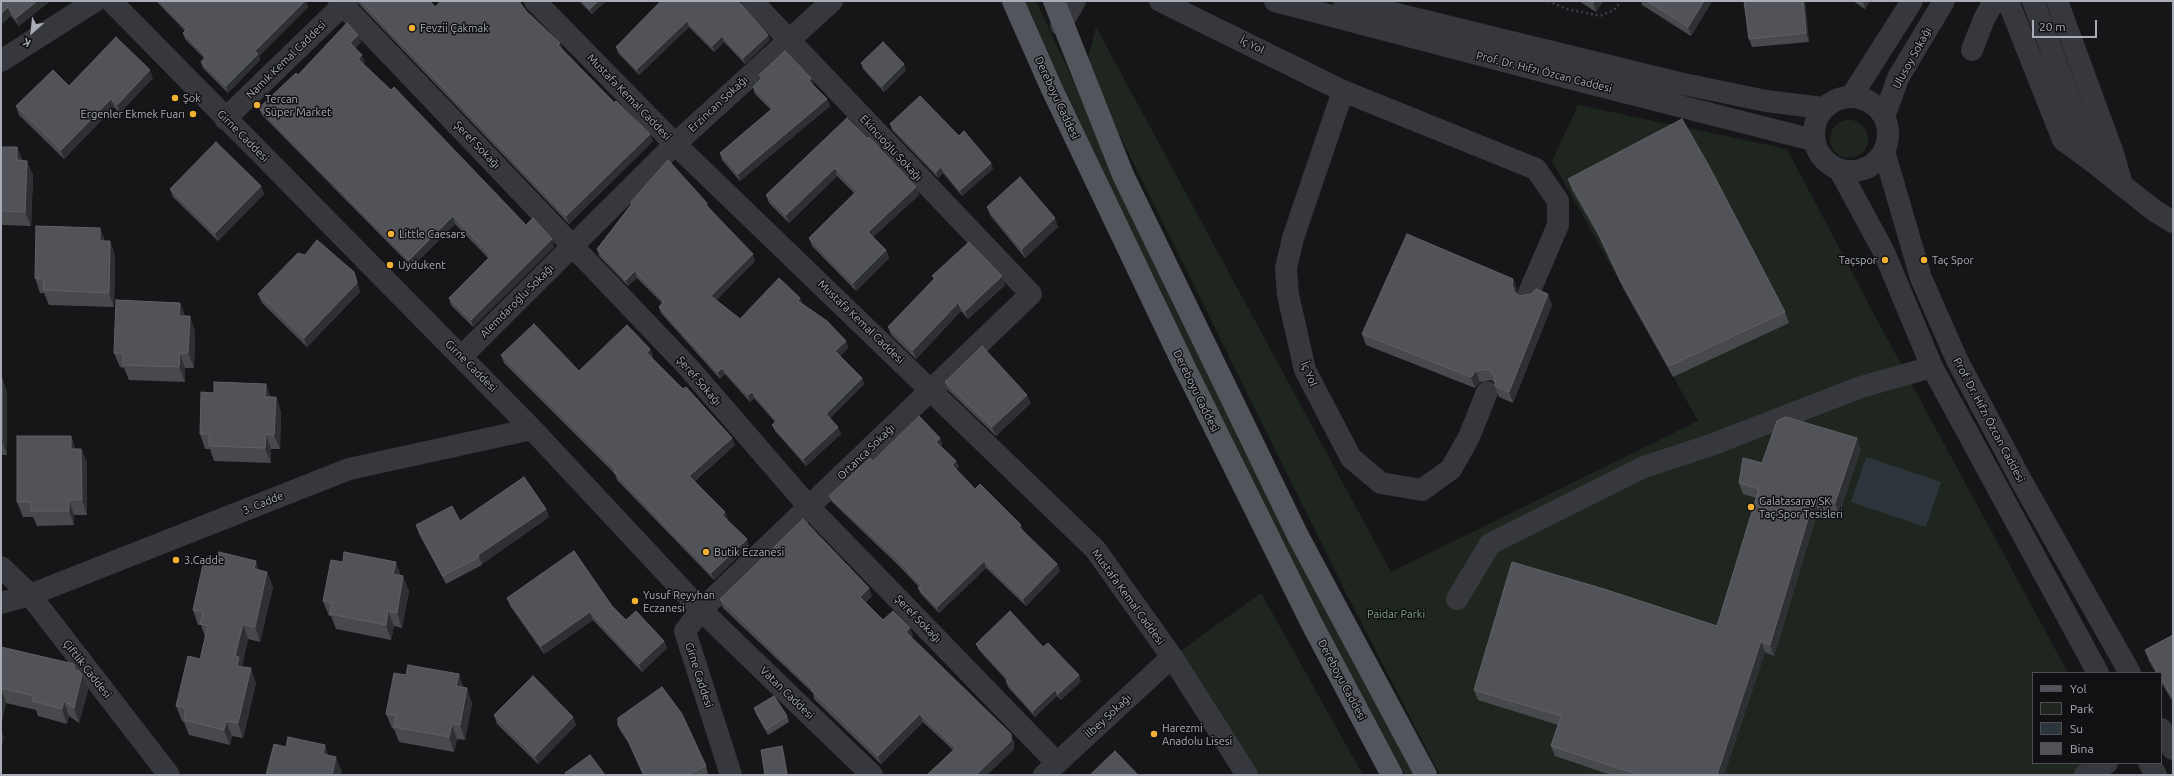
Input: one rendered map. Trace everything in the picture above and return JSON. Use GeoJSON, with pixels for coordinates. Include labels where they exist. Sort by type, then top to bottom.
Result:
{"type":"FeatureCollection","features":[{"type":"Feature","properties":{"kind":"main road","name":"Dereboyu Caddesi"},"geometry":{"type":"LineString","coordinates":[[1013,1],[1051,87],[1185,368],[1312,624],[1392,775]]}},
{"type":"Feature","properties":{"kind":"main road"},"geometry":{"type":"LineString","coordinates":[[1054,1],[1061,25],[1123,175],[1298,536],[1426,775]]}},
{"type":"Feature","properties":{"kind":"street"},"geometry":{"type":"LineString","coordinates":[[1,61],[95,1]]}},
{"type":"Feature","properties":{"kind":"street","name":"Girne Caddesi"},"geometry":{"type":"LineString","coordinates":[[111,1],[532,429],[701,610],[685,631],[731,775]]}},
{"type":"Feature","properties":{"kind":"street","name":"Mustafa Kemal Caddesi"},"geometry":{"type":"LineString","coordinates":[[535,1],[675,144],[1095,549],[1172,657],[1247,775]]}},
{"type":"Feature","properties":{"kind":"street","name":"Ekincioğlu Sokağı"},"geometry":{"type":"LineString","coordinates":[[752,1],[1031,294]]}},
{"type":"Feature","properties":{"kind":"street","name":"Erzincan Sokağı"},"geometry":{"type":"LineString","coordinates":[[573,245],[675,144],[788,39],[832,1]]}},
{"type":"Feature","properties":{"kind":"street"},"geometry":{"type":"LineString","coordinates":[[1061,25],[1075,1]]}},
{"type":"Feature","properties":{"kind":"street","name":"İç Yol"},"geometry":{"type":"LineString","coordinates":[[1160,1],[1343,91],[1536,169],[1558,201],[1558,225],[1528,295]]}},
{"type":"Feature","properties":{"kind":"street","name":"Prof. Dr. Hıfzı Özcan Caddesi"},"geometry":{"type":"LineString","coordinates":[[1275,1],[1554,75],[1813,140]]}},
{"type":"Feature","properties":{"kind":"street","name":"Prof. Dr. Hıfzı Özcan Caddesi"},"geometry":{"type":"LineString","coordinates":[[1344,1],[1679,83],[1766,101],[1823,108]]}},
{"type":"Feature","properties":{"kind":"street"},"geometry":{"type":"LineString","coordinates":[[1851,97],[1912,1]]}},
{"type":"Feature","properties":{"kind":"street","name":"Ulusoy Sokağı"},"geometry":{"type":"LineString","coordinates":[[1884,117],[1898,78],[1944,1]]}},
{"type":"Feature","properties":{"kind":"street"},"geometry":{"type":"LineString","coordinates":[[1972,50],[1984,19],[1994,1]]}},
{"type":"Feature","properties":{"kind":"street"},"geometry":{"type":"LineString","coordinates":[[2008,1],[2063,140],[2155,211],[2173,222]]}},
{"type":"Feature","properties":{"kind":"street"},"geometry":{"type":"LineString","coordinates":[[2033,1],[2093,162]]}},
{"type":"Feature","properties":{"kind":"street"},"geometry":{"type":"LineString","coordinates":[[2057,1],[2113,152],[2122,185]]}},
{"type":"Feature","properties":{"kind":"street","name":"Namık Kemal Caddesi"},"geometry":{"type":"LineString","coordinates":[[225,118],[343,3]]}},
{"type":"Feature","properties":{"kind":"street","name":"Şeref Sokağı"},"geometry":{"type":"LineString","coordinates":[[343,3],[688,367],[809,507],[1051,769]]}},
{"type":"Feature","properties":{"kind":"street","name":"İç Yol"},"geometry":{"type":"LineString","coordinates":[[1343,91],[1293,238],[1286,268],[1288,295],[1304,370],[1351,458],[1382,483],[1422,490],[1451,469],[1469,437],[1487,392]]}},
{"type":"Feature","properties":{"kind":"street"},"geometry":{"type":"LineString","coordinates":[[1844,97],[1851,97],[1867,101],[1877,108],[1884,117],[1889,132],[1888,143],[1877,160],[1868,167],[1857,171],[1839,169],[1824,160],[1813,140],[1813,128],[1823,108],[1844,97]]}},
{"type":"Feature","properties":{"kind":"street","name":"Prof. Dr. Hıfzı Özcan Caddesi"},"geometry":{"type":"LineString","coordinates":[[1884,151],[1921,278],[1957,360],[2022,482],[2129,672]]}},
{"type":"Feature","properties":{"kind":"street"},"geometry":{"type":"LineString","coordinates":[[1839,169],[1884,252],[1932,368],[2097,672]]}},
{"type":"Feature","properties":{"kind":"street","name":"Alemdaroğlu Sokağı"},"geometry":{"type":"LineString","coordinates":[[461,357],[573,245]]}},
{"type":"Feature","properties":{"kind":"street","name":"Ortanca Sokağı"},"geometry":{"type":"LineString","coordinates":[[701,610],[1031,294]]}},
{"type":"Feature","properties":{"kind":"street"},"geometry":{"type":"LineString","coordinates":[[1457,599],[1490,544],[1644,467],[1711,445],[1862,386],[1932,368]]}},
{"type":"Feature","properties":{"kind":"street","name":"3. Cadde"},"geometry":{"type":"LineString","coordinates":[[1,603],[30,595],[349,469],[532,429]]}},
{"type":"Feature","properties":{"kind":"street","name":"Çiftlik Caddesi"},"geometry":{"type":"LineString","coordinates":[[1,567],[30,595],[169,775]]}},
{"type":"Feature","properties":{"kind":"street","name":"Vatan Caddesi"},"geometry":{"type":"LineString","coordinates":[[701,610],[872,775]]}},
{"type":"Feature","properties":{"kind":"street","name":"İlbey Sokağı"},"geometry":{"type":"LineString","coordinates":[[1051,769],[1172,657]]}},
{"type":"Feature","properties":{"kind":"street"},"geometry":{"type":"LineString","coordinates":[[2085,775],[2105,764]]}},
{"type":"Feature","properties":{"kind":"street"},"geometry":{"type":"LineString","coordinates":[[2150,764],[2156,775]]}},
{"type":"Feature","properties":{"kind":"path"},"geometry":{"type":"LineString","coordinates":[[1548,1],[1567,9],[1600,16],[1614,10],[1621,1]]}},
{"type":"Feature","properties":{"kind":"green space"},"geometry":{"type":"Polygon","coordinates":[[[1025,1],[1036,1],[1221,397],[1416,775],[1405,775],[1335,644],[1189,353],[1025,1]]]}},
{"type":"Feature","properties":{"kind":"green space","name":"Galatasaray SK Taç Spor Tesisleri"},"geometry":{"type":"Polygon","coordinates":[[[1096,27],[1391,572],[1698,421],[1552,161],[1578,105],[1787,149],[1883,331],[2067,672],[2032,672],[2032,764],[2095,764],[2076,775],[1440,775],[1346,593],[1086,67],[1096,27]]]}},
{"type":"Feature","properties":{"kind":"green space"},"geometry":{"type":"Polygon","coordinates":[[[1845,120],[1853,120],[1863,125],[1867,132],[1867,146],[1863,153],[1853,158],[1845,158],[1835,153],[1833,150],[1830,143],[1830,135],[1835,125],[1838,123],[1845,120]]]}},
{"type":"Feature","properties":{"kind":"green space"},"geometry":{"type":"Polygon","coordinates":[[[1261,593],[1363,775],[1252,775],[1172,657],[1261,593]]]}},
{"type":"Feature","properties":{"kind":"water"},"geometry":{"type":"Polygon","coordinates":[[[1866,457],[1941,482],[1926,527],[1851,502],[1866,457]]]}},
{"type":"Feature","properties":{"kind":"building"},"geometry":{"type":"Polygon","coordinates":[[[1,1],[37,1],[16,18],[8,7],[1,14],[1,1]]]}},
{"type":"Feature","properties":{"kind":"building"},"geometry":{"type":"Polygon","coordinates":[[[160,1],[305,1],[255,51],[258,54],[226,86],[201,62],[206,56],[183,33],[187,29],[160,1]]]}},
{"type":"Feature","properties":{"kind":"building"},"geometry":{"type":"Polygon","coordinates":[[[361,1],[430,1],[435,7],[441,1],[519,1],[526,11],[560,43],[558,45],[614,103],[616,101],[650,134],[566,216],[361,1]]]}},
{"type":"Feature","properties":{"kind":"building"},"geometry":{"type":"Polygon","coordinates":[[[582,1],[598,1],[590,9],[582,1]]]}},
{"type":"Feature","properties":{"kind":"building"},"geometry":{"type":"Polygon","coordinates":[[[661,1],[738,1],[768,35],[743,58],[722,36],[712,46],[687,21],[637,69],[616,47],[661,1]]]}},
{"type":"Feature","properties":{"kind":"building"},"geometry":{"type":"Polygon","coordinates":[[[1647,1],[1704,1],[1688,27],[1647,1]]]}},
{"type":"Feature","properties":{"kind":"building"},"geometry":{"type":"Polygon","coordinates":[[[1744,1],[1803,1],[1806,33],[1749,39],[1744,1]]]}},
{"type":"Feature","properties":{"kind":"building"},"geometry":{"type":"Polygon","coordinates":[[[347,23],[358,35],[350,43],[362,55],[358,59],[391,90],[394,87],[526,225],[533,218],[552,239],[471,320],[449,298],[491,256],[453,216],[409,260],[259,108],[296,73],[298,75],[347,23]]]}},
{"type":"Feature","properties":{"kind":"building"},"geometry":{"type":"Polygon","coordinates":[[[116,37],[150,70],[117,105],[111,99],[61,150],[16,106],[53,70],[69,86],[116,37]]]}},
{"type":"Feature","properties":{"kind":"building"},"geometry":{"type":"Polygon","coordinates":[[[883,42],[904,64],[882,86],[861,63],[883,42]]]}},
{"type":"Feature","properties":{"kind":"building"},"geometry":{"type":"Polygon","coordinates":[[[785,51],[811,78],[809,81],[827,99],[738,174],[720,153],[773,108],[753,87],[762,78],[759,75],[785,51]]]}},
{"type":"Feature","properties":{"kind":"building"},"geometry":{"type":"Polygon","coordinates":[[[920,96],[959,136],[964,131],[991,163],[960,190],[941,167],[936,172],[890,124],[920,96]]]}},
{"type":"Feature","properties":{"kind":"building"},"geometry":{"type":"Polygon","coordinates":[[[847,118],[868,139],[869,137],[916,187],[868,232],[886,250],[853,283],[809,238],[857,191],[835,168],[786,215],[766,195],[847,118]]]}},
{"type":"Feature","properties":{"kind":"building"},"geometry":{"type":"Polygon","coordinates":[[[1682,119],[1709,166],[1785,312],[1669,366],[1619,277],[1595,226],[1568,179],[1682,119]]]}},
{"type":"Feature","properties":{"kind":"building"},"geometry":{"type":"Polygon","coordinates":[[[216,142],[261,186],[215,233],[170,189],[216,142]]]}},
{"type":"Feature","properties":{"kind":"building"},"geometry":{"type":"Polygon","coordinates":[[[1,147],[17,147],[17,160],[27,161],[25,212],[1,211],[1,147]]]}},
{"type":"Feature","properties":{"kind":"building"},"geometry":{"type":"Polygon","coordinates":[[[668,160],[707,203],[706,205],[753,254],[711,296],[740,319],[779,278],[800,298],[798,301],[827,321],[846,341],[835,351],[862,378],[826,414],[838,427],[803,459],[772,425],[777,420],[752,392],[748,395],[722,368],[718,372],[659,307],[664,301],[635,271],[626,280],[597,249],[632,204],[631,202],[668,160]]]}},
{"type":"Feature","properties":{"kind":"building"},"geometry":{"type":"Polygon","coordinates":[[[1020,177],[1055,218],[1022,249],[987,207],[1020,177]]]}},
{"type":"Feature","properties":{"kind":"building"},"geometry":{"type":"Polygon","coordinates":[[[36,226],[100,228],[100,241],[110,241],[109,293],[43,290],[44,279],[35,278],[36,226]]]}},
{"type":"Feature","properties":{"kind":"building"},"geometry":{"type":"Polygon","coordinates":[[[1407,234],[1513,279],[1512,285],[1514,291],[1519,296],[1531,294],[1536,289],[1548,294],[1509,392],[1495,386],[1493,374],[1487,369],[1476,371],[1471,377],[1362,334],[1407,234]]]}},
{"type":"Feature","properties":{"kind":"building"},"geometry":{"type":"Polygon","coordinates":[[[317,240],[354,272],[357,283],[304,338],[258,294],[298,253],[305,255],[317,240]]]}},
{"type":"Feature","properties":{"kind":"building"},"geometry":{"type":"Polygon","coordinates":[[[969,242],[1002,276],[965,311],[958,303],[913,350],[888,327],[935,278],[932,276],[969,242]]]}},
{"type":"Feature","properties":{"kind":"building"},"geometry":{"type":"Polygon","coordinates":[[[116,300],[180,303],[179,316],[190,316],[188,353],[180,353],[179,367],[123,365],[123,353],[114,353],[116,300]]]}},
{"type":"Feature","properties":{"kind":"building"},"geometry":{"type":"Polygon","coordinates":[[[534,324],[579,371],[627,325],[650,349],[647,353],[683,389],[686,387],[732,438],[689,476],[725,512],[722,515],[747,539],[711,573],[614,472],[616,470],[501,355],[534,324]]]}},
{"type":"Feature","properties":{"kind":"building"},"geometry":{"type":"Polygon","coordinates":[[[982,346],[1027,395],[992,427],[945,382],[982,346]]]}},
{"type":"Feature","properties":{"kind":"building"},"geometry":{"type":"Polygon","coordinates":[[[2,378],[2,440],[1,440],[2,378]]]}},
{"type":"Feature","properties":{"kind":"building"},"geometry":{"type":"Polygon","coordinates":[[[214,382],[266,384],[265,397],[276,397],[274,435],[266,434],[265,448],[209,446],[209,434],[200,434],[201,392],[214,393],[214,382]]]}},
{"type":"Feature","properties":{"kind":"building"},"geometry":{"type":"Polygon","coordinates":[[[919,416],[940,438],[936,442],[956,461],[952,465],[975,489],[980,484],[1021,525],[1019,527],[1057,564],[1023,599],[984,561],[937,607],[918,588],[921,585],[898,560],[829,496],[870,458],[873,461],[919,416]]]}},
{"type":"Feature","properties":{"kind":"building"},"geometry":{"type":"Polygon","coordinates":[[[1786,417],[1857,438],[1835,503],[1814,499],[1770,645],[1761,641],[1717,775],[1639,775],[1551,746],[1561,716],[1474,690],[1512,562],[1604,589],[1717,626],[1759,489],[1739,483],[1743,458],[1762,463],[1777,421],[1786,417]]]}},
{"type":"Feature","properties":{"kind":"building"},"geometry":{"type":"Polygon","coordinates":[[[17,436],[71,436],[71,449],[81,449],[82,500],[69,500],[69,511],[31,511],[31,502],[17,502],[17,436]]]}},
{"type":"Feature","properties":{"kind":"building"},"geometry":{"type":"Polygon","coordinates":[[[524,477],[546,509],[478,555],[479,557],[443,576],[416,525],[452,506],[460,521],[524,477]]]}},
{"type":"Feature","properties":{"kind":"building"},"geometry":{"type":"Polygon","coordinates":[[[803,519],[869,588],[860,597],[883,620],[893,611],[910,628],[906,632],[1011,734],[1011,741],[976,775],[927,775],[956,748],[920,714],[878,756],[811,690],[813,689],[720,599],[803,519]]]}},
{"type":"Feature","properties":{"kind":"building"},"geometry":{"type":"Polygon","coordinates":[[[574,551],[612,606],[626,620],[636,611],[664,641],[639,664],[590,612],[541,646],[507,598],[574,551]]]}},
{"type":"Feature","properties":{"kind":"building"},"geometry":{"type":"Polygon","coordinates":[[[219,552],[256,561],[254,569],[267,572],[255,627],[243,624],[235,656],[239,657],[237,666],[251,668],[238,723],[226,721],[224,730],[184,720],[186,708],[176,706],[188,656],[200,659],[208,626],[200,624],[203,612],[193,610],[204,560],[217,562],[219,552]]]}},
{"type":"Feature","properties":{"kind":"building"},"geometry":{"type":"Polygon","coordinates":[[[344,552],[396,562],[393,574],[403,576],[397,613],[388,611],[386,625],[330,614],[332,603],[323,601],[331,560],[343,562],[344,552]]]}},
{"type":"Feature","properties":{"kind":"building"},"geometry":{"type":"Polygon","coordinates":[[[1010,611],[1043,647],[1048,643],[1079,675],[1058,694],[1055,690],[1033,711],[1006,681],[1009,679],[976,644],[1010,611]]]}},
{"type":"Feature","properties":{"kind":"building"},"geometry":{"type":"Polygon","coordinates":[[[2173,635],[2173,698],[2162,680],[2162,672],[2157,672],[2145,650],[2173,635]]]}},
{"type":"Feature","properties":{"kind":"building"},"geometry":{"type":"Polygon","coordinates":[[[1,647],[74,664],[75,670],[79,671],[82,675],[74,708],[64,701],[62,709],[32,701],[34,696],[1,688],[1,647]]]}},
{"type":"Feature","properties":{"kind":"building"},"geometry":{"type":"Polygon","coordinates":[[[408,665],[459,674],[456,686],[467,688],[460,725],[452,724],[449,737],[394,727],[396,715],[386,714],[394,673],[406,675],[408,665]]]}},
{"type":"Feature","properties":{"kind":"building"},"geometry":{"type":"Polygon","coordinates":[[[533,676],[573,717],[535,756],[494,715],[533,676]]]}},
{"type":"Feature","properties":{"kind":"building"},"geometry":{"type":"Polygon","coordinates":[[[662,687],[682,714],[706,766],[687,775],[644,775],[625,734],[618,725],[618,718],[662,687]]]}},
{"type":"Feature","properties":{"kind":"building"},"geometry":{"type":"Polygon","coordinates":[[[774,696],[787,716],[766,729],[754,708],[774,696]]]}},
{"type":"Feature","properties":{"kind":"building"},"geometry":{"type":"Polygon","coordinates":[[[288,737],[325,745],[323,754],[336,757],[332,775],[266,775],[274,744],[286,747],[288,737]]]}},
{"type":"Feature","properties":{"kind":"building"},"geometry":{"type":"Polygon","coordinates":[[[782,746],[787,775],[765,775],[761,750],[782,746]]]}},
{"type":"Feature","properties":{"kind":"building"},"geometry":{"type":"Polygon","coordinates":[[[1115,751],[1138,775],[1091,775],[1091,774],[1115,751]]]}},
{"type":"Feature","properties":{"kind":"building"},"geometry":{"type":"Polygon","coordinates":[[[590,755],[605,775],[567,775],[565,773],[590,755]]]}},
{"type":"Feature","properties":{"kind":"place","name":"Fevzii Çakmak"},"geometry":{"type":"Point","coordinates":[412,28]}},
{"type":"Feature","properties":{"kind":"place","name":"Şok"},"geometry":{"type":"Point","coordinates":[175,98]}},
{"type":"Feature","properties":{"kind":"place","name":"Tercan Süper Market"},"geometry":{"type":"Point","coordinates":[257,105]}},
{"type":"Feature","properties":{"kind":"place","name":"Ergenler Ekmek Fuarı"},"geometry":{"type":"Point","coordinates":[193,114]}},
{"type":"Feature","properties":{"kind":"place","name":"Little Caesars"},"geometry":{"type":"Point","coordinates":[391,234]}},
{"type":"Feature","properties":{"kind":"place","name":"Taçspor"},"geometry":{"type":"Point","coordinates":[1885,260]}},
{"type":"Feature","properties":{"kind":"place","name":"Taç Spor"},"geometry":{"type":"Point","coordinates":[1924,260]}},
{"type":"Feature","properties":{"kind":"place","name":"Uydukent"},"geometry":{"type":"Point","coordinates":[390,265]}},
{"type":"Feature","properties":{"kind":"place","name":"Galatasaray SK Taç Spor Tesisleri"},"geometry":{"type":"Point","coordinates":[1751,507]}},
{"type":"Feature","properties":{"kind":"place","name":"Butik Eczanesi"},"geometry":{"type":"Point","coordinates":[706,552]}},
{"type":"Feature","properties":{"kind":"place","name":"3.Cadde"},"geometry":{"type":"Point","coordinates":[176,560]}},
{"type":"Feature","properties":{"kind":"place","name":"Yusuf Reyyhan Eczanesi"},"geometry":{"type":"Point","coordinates":[635,601]}},
{"type":"Feature","properties":{"kind":"place","name":"Harezmi Anadolu Lisesi"},"geometry":{"type":"Point","coordinates":[1154,734]}},
{"type":"Feature","properties":{"kind":"park label","name":"Paidar Parki"},"geometry":{"type":"Point","coordinates":[1396,614]}}]}
